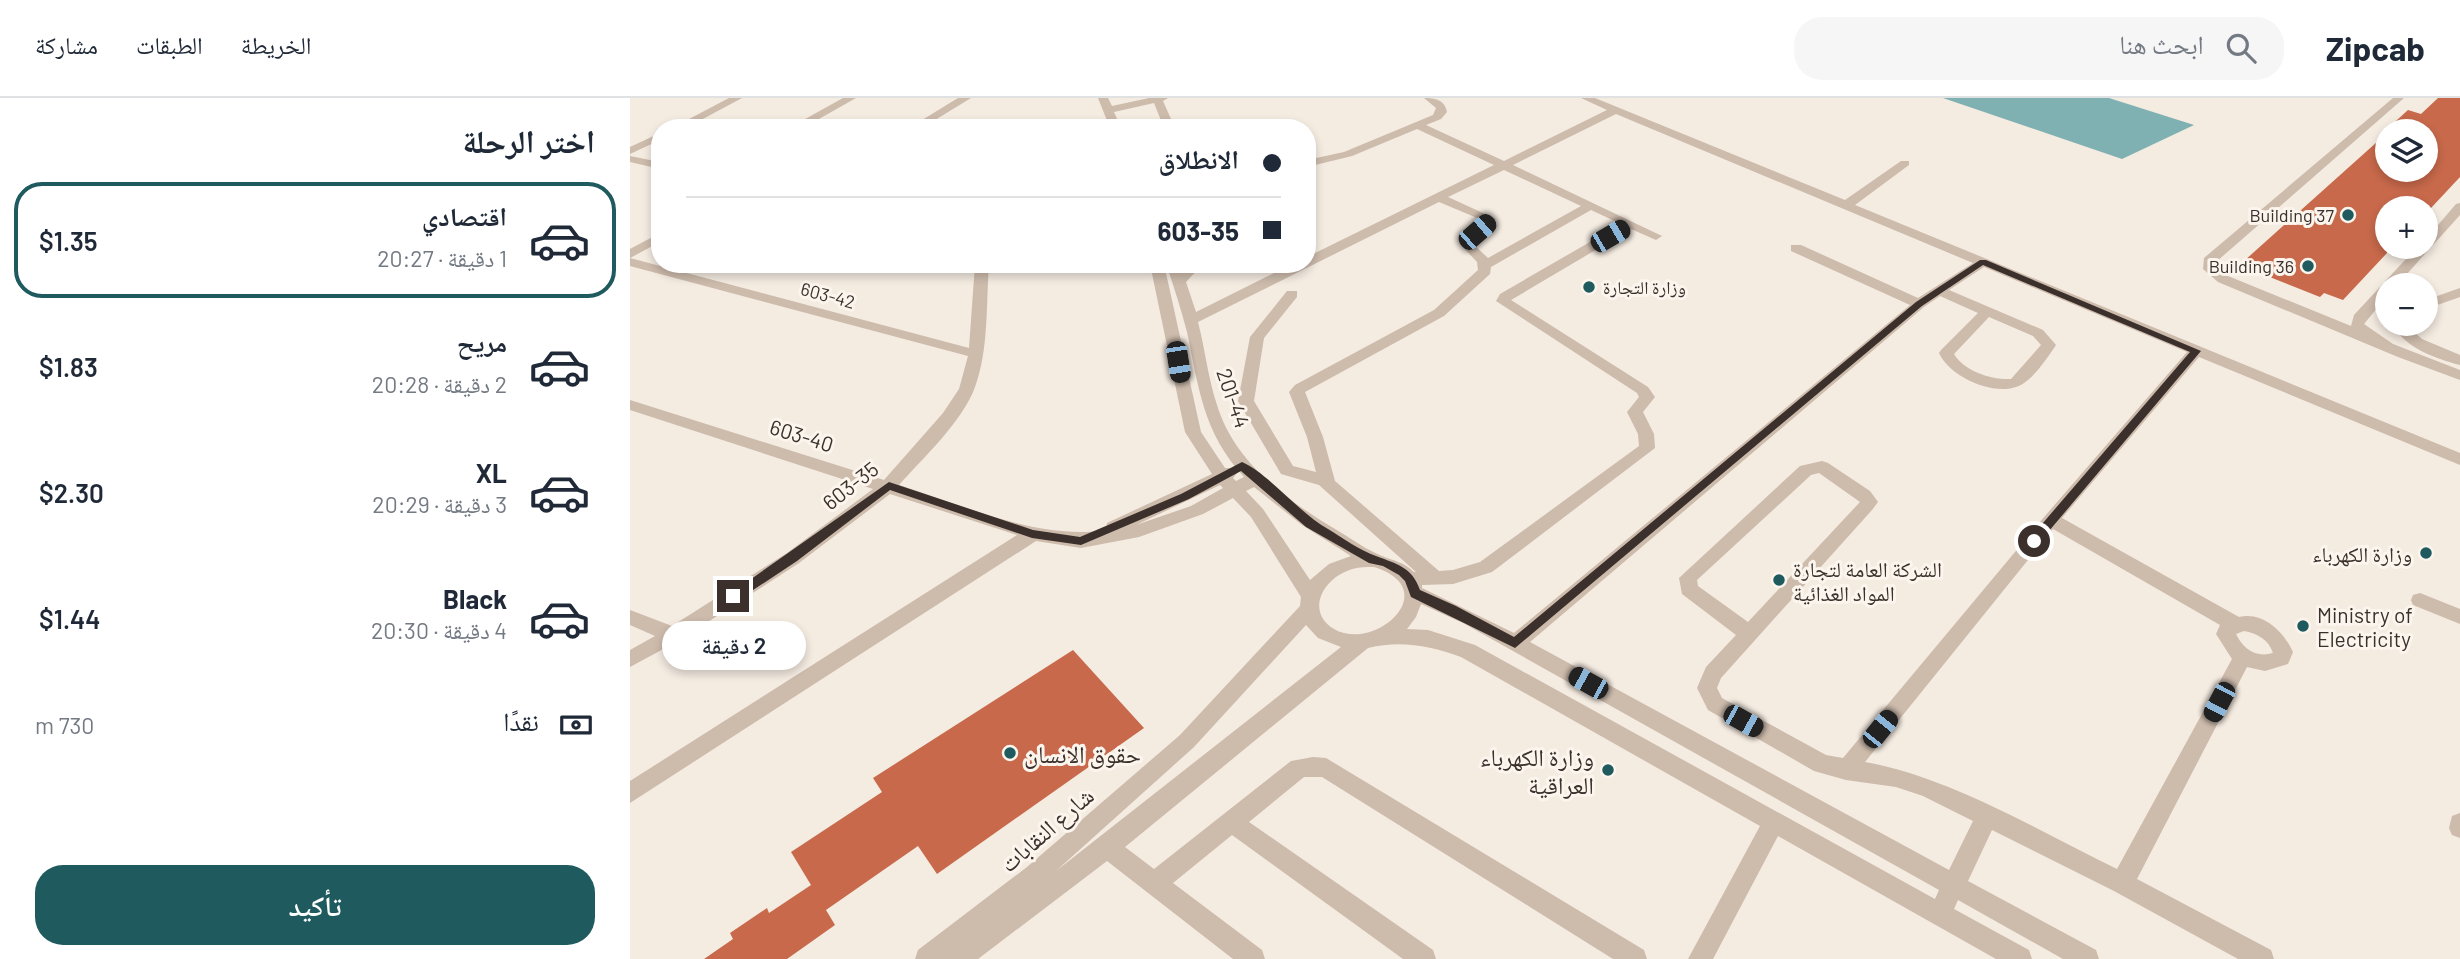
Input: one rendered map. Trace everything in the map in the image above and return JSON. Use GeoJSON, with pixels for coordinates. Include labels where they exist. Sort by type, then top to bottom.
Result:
{"type":"FeatureCollection","features":[{"type":"Feature","properties":{"kind":"street"},"geometry":{"type":"LineString","coordinates":[[695,119],[737,98]]}},
{"type":"Feature","properties":{"kind":"street"},"geometry":{"type":"LineString","coordinates":[[811,119],[851,98]]}},
{"type":"Feature","properties":{"kind":"street"},"geometry":{"type":"LineString","coordinates":[[930,119],[966,98]]}},
{"type":"Feature","properties":{"kind":"street"},"geometry":{"type":"LineString","coordinates":[[1103,98],[1112,119]]}},
{"type":"Feature","properties":{"kind":"street"},"geometry":{"type":"LineString","coordinates":[[1316,162],[1348,154],[1419,126],[1442,112],[1441,107],[1429,98]]}},
{"type":"Feature","properties":{"kind":"street"},"geometry":{"type":"LineString","coordinates":[[1586,98],[2460,459]]}},
{"type":"Feature","properties":{"kind":"street"},"geometry":{"type":"LineString","coordinates":[[2399,98],[2209,261],[2210,269],[2223,279],[2460,375]]}},
{"type":"Feature","properties":{"kind":"street"},"geometry":{"type":"LineString","coordinates":[[1109,110],[1160,99],[1167,119]]}},
{"type":"Feature","properties":{"kind":"street"},"geometry":{"type":"LineString","coordinates":[[1316,258],[1614,111]]}},
{"type":"Feature","properties":{"kind":"street"},"geometry":{"type":"LineString","coordinates":[[1419,126],[1656,236]]}},
{"type":"Feature","properties":{"kind":"street"},"geometry":{"type":"LineString","coordinates":[[630,151],[651,140]]}},
{"type":"Feature","properties":{"kind":"street"},"geometry":{"type":"LineString","coordinates":[[630,159],[651,164]]}},
{"type":"Feature","properties":{"kind":"street"},"geometry":{"type":"LineString","coordinates":[[1846,206],[1905,163]]}},
{"type":"Feature","properties":{"kind":"street"},"geometry":{"type":"LineString","coordinates":[[1437,197],[1489,217],[1488,223],[1465,243],[1486,264]]}},
{"type":"Feature","properties":{"kind":"street"},"geometry":{"type":"LineString","coordinates":[[1486,264],[1591,205]]}},
{"type":"Feature","properties":{"kind":"street"},"geometry":{"type":"LineString","coordinates":[[2438,232],[2460,207]]}},
{"type":"Feature","properties":{"kind":"street"},"geometry":{"type":"LineString","coordinates":[[1413,586],[1436,579],[1470,574],[1500,559],[1647,448],[1646,434],[1635,412],[1647,397],[1643,390],[1503,301],[1505,297],[1632,224]]}},
{"type":"Feature","properties":{"kind":"street"},"geometry":{"type":"LineString","coordinates":[[630,254],[651,242]]}},
{"type":"Feature","properties":{"kind":"street"},"geometry":{"type":"LineString","coordinates":[[1796,247],[1919,304]]}},
{"type":"Feature","properties":{"kind":"street"},"geometry":{"type":"LineString","coordinates":[[2401,273],[2413,259]]}},
{"type":"Feature","properties":{"kind":"street","name":"603-42"},"geometry":{"type":"LineString","coordinates":[[630,262],[651,268]]}},
{"type":"Feature","properties":{"kind":"street"},"geometry":{"type":"LineString","coordinates":[[1515,643],[1919,304],[1983,262]]}},
{"type":"Feature","properties":{"kind":"street"},"geometry":{"type":"LineString","coordinates":[[1326,481],[1298,390],[1447,309],[1485,271],[1486,264]]}},
{"type":"Feature","properties":{"kind":"street","name":"603-42"},"geometry":{"type":"LineString","coordinates":[[671,273],[976,354]]}},
{"type":"Feature","properties":{"kind":"street","name":"603-35"},"geometry":{"type":"LineString","coordinates":[[630,659],[673,635],[793,558],[889,486],[958,404],[967,388],[976,354],[981,273]]}},
{"type":"Feature","properties":{"kind":"street"},"geometry":{"type":"LineString","coordinates":[[1159,273],[1193,432],[1222,477],[1256,513],[1310,603],[1316,625],[1331,636],[1428,638],[1468,651],[1773,824],[2020,959]]}},
{"type":"Feature","properties":{"kind":"street","name":"201-44"},"geometry":{"type":"LineString","coordinates":[[1176,273],[1191,320],[1207,398],[1219,430],[1242,466],[1310,524],[1374,560]]}},
{"type":"Feature","properties":{"kind":"street"},"geometry":{"type":"LineString","coordinates":[[1179,281],[1187,273]]}},
{"type":"Feature","properties":{"kind":"street"},"geometry":{"type":"LineString","coordinates":[[1191,320],[1285,273]]}},
{"type":"Feature","properties":{"kind":"street"},"geometry":{"type":"LineString","coordinates":[[1939,291],[2038,333],[2046,338],[2049,345],[2018,382],[2008,385],[1992,383],[1955,367],[1946,359],[1946,353],[1988,312]]}},
{"type":"Feature","properties":{"kind":"street"},"geometry":{"type":"LineString","coordinates":[[2438,300],[2460,292]]}},
{"type":"Feature","properties":{"kind":"street"},"geometry":{"type":"LineString","coordinates":[[1292,293],[1257,337],[1246,401],[1287,470],[1326,481],[1436,579]]}},
{"type":"Feature","properties":{"kind":"street"},"geometry":{"type":"LineString","coordinates":[[2375,301],[2357,321],[2361,331],[2379,342]]}},
{"type":"Feature","properties":{"kind":"street"},"geometry":{"type":"LineString","coordinates":[[2408,336],[2460,360]]}},
{"type":"Feature","properties":{"kind":"street"},"geometry":{"type":"LineString","coordinates":[[1846,770],[2051,520],[2196,351]]}},
{"type":"Feature","properties":{"kind":"street","name":"603-40"},"geometry":{"type":"LineString","coordinates":[[630,405],[1032,534],[1081,541],[1139,531],[1197,510],[1256,478]]}},
{"type":"Feature","properties":{"kind":"street"},"geometry":{"type":"LineString","coordinates":[[1081,541],[1185,496],[1242,466]]}},
{"type":"Feature","properties":{"kind":"street"},"geometry":{"type":"LineString","coordinates":[[1749,634],[1689,589],[1688,578],[1806,470],[1822,467],[1864,495],[1869,502],[1709,680],[1709,697],[1724,710],[1811,759],[1846,770],[1913,781],[2122,883],[2262,959]]}},
{"type":"Feature","properties":{"kind":"street"},"geometry":{"type":"LineString","coordinates":[[2051,520],[2235,624],[2255,624],[2265,629],[2275,636],[2283,652],[2281,659],[2265,664],[2243,657],[2234,650],[2226,634],[2228,628],[2235,624]]}},
{"type":"Feature","properties":{"kind":"street"},"geometry":{"type":"LineString","coordinates":[[630,793],[1032,534]]}},
{"type":"Feature","properties":{"kind":"street"},"geometry":{"type":"LineString","coordinates":[[1310,603],[1319,581],[1334,569],[1353,562],[1374,560],[1395,566],[1413,586],[1452,609],[2087,959]]}},
{"type":"Feature","properties":{"kind":"street"},"geometry":{"type":"LineString","coordinates":[[958,959],[1107,847],[1374,638],[1408,617],[1413,586]]}},
{"type":"Feature","properties":{"kind":"street"},"geometry":{"type":"LineString","coordinates":[[2420,600],[2460,617]]}},
{"type":"Feature","properties":{"kind":"street","name":"شارع النقابات"},"geometry":{"type":"LineString","coordinates":[[927,959],[1035,875],[1187,741],[1310,603]]}},
{"type":"Feature","properties":{"kind":"street"},"geometry":{"type":"LineString","coordinates":[[630,617],[673,635]]}},
{"type":"Feature","properties":{"kind":"street"},"geometry":{"type":"LineString","coordinates":[[2122,883],[2243,657]]}},
{"type":"Feature","properties":{"kind":"street"},"geometry":{"type":"LineString","coordinates":[[1154,884],[1299,768],[1326,768],[1635,959]]}},
{"type":"Feature","properties":{"kind":"street"},"geometry":{"type":"LineString","coordinates":[[1940,914],[1987,816]]}},
{"type":"Feature","properties":{"kind":"street"},"geometry":{"type":"LineString","coordinates":[[1231,822],[1424,959]]}},
{"type":"Feature","properties":{"kind":"street"},"geometry":{"type":"LineString","coordinates":[[1700,959],[1773,824]]}},
{"type":"Feature","properties":{"kind":"street"},"geometry":{"type":"LineString","coordinates":[[1107,847],[1253,959]]}},
{"type":"Feature","properties":{"kind":"water"},"geometry":{"type":"Polygon","coordinates":[[[1943,98],[2109,98],[2194,125],[2122,159],[1943,98]]]}},
{"type":"Feature","properties":{"kind":"building"},"geometry":{"type":"Polygon","coordinates":[[[2438,98],[2460,98],[2460,177],[2438,201],[2438,196],[2375,196],[2375,259],[2381,259],[2343,300],[2324,293],[2320,297],[2257,272],[2261,268],[2244,261],[2375,144],[2375,182],[2438,182],[2438,119],[2398,119],[2408,110],[2421,114],[2438,98]]]}},
{"type":"Feature","properties":{"kind":"building","name":"حقوق الانسان"},"geometry":{"type":"Polygon","coordinates":[[[1073,650],[1144,728],[937,874],[918,846],[826,910],[835,925],[787,959],[704,959],[733,939],[730,933],[767,908],[769,913],[811,885],[791,852],[882,792],[873,778],[1073,650]]]}},
{"type":"Feature","properties":{"kind":"place","name":"Building 37"},"geometry":{"type":"Point","coordinates":[2348,215]}},
{"type":"Feature","properties":{"kind":"place","name":"Building 36"},"geometry":{"type":"Point","coordinates":[2308,266]}},
{"type":"Feature","properties":{"kind":"place","name":"وزارة التجارة"},"geometry":{"type":"Point","coordinates":[1589,287]}},
{"type":"Feature","properties":{"kind":"place","name":"وزارة الكهرباء"},"geometry":{"type":"Point","coordinates":[2426,553]}},
{"type":"Feature","properties":{"kind":"place","name":"الشركة العامة لتجارة المواد الغذائية"},"geometry":{"type":"Point","coordinates":[1779,580]}},
{"type":"Feature","properties":{"kind":"place","name":"Ministry of Electricity"},"geometry":{"type":"Point","coordinates":[2303,626]}},
{"type":"Feature","properties":{"kind":"place","name":"حقوق الانسان"},"geometry":{"type":"Point","coordinates":[1010,753]}},
{"type":"Feature","properties":{"kind":"place","name":"وزارة الكهرباء العراقية"},"geometry":{"type":"Point","coordinates":[1608,770]}},
{"type":"Feature","properties":{"kind":"route"},"geometry":{"type":"LineString","coordinates":[[733,596],[793,558],[889,486],[1032,534],[1081,541],[1128,523],[1242,466],[1310,524],[1374,560],[1395,566],[1404,572],[1414,586],[1415,593],[1470,618],[1515,643],[1919,304],[1983,262],[2196,351],[2034,541]]}}]}
